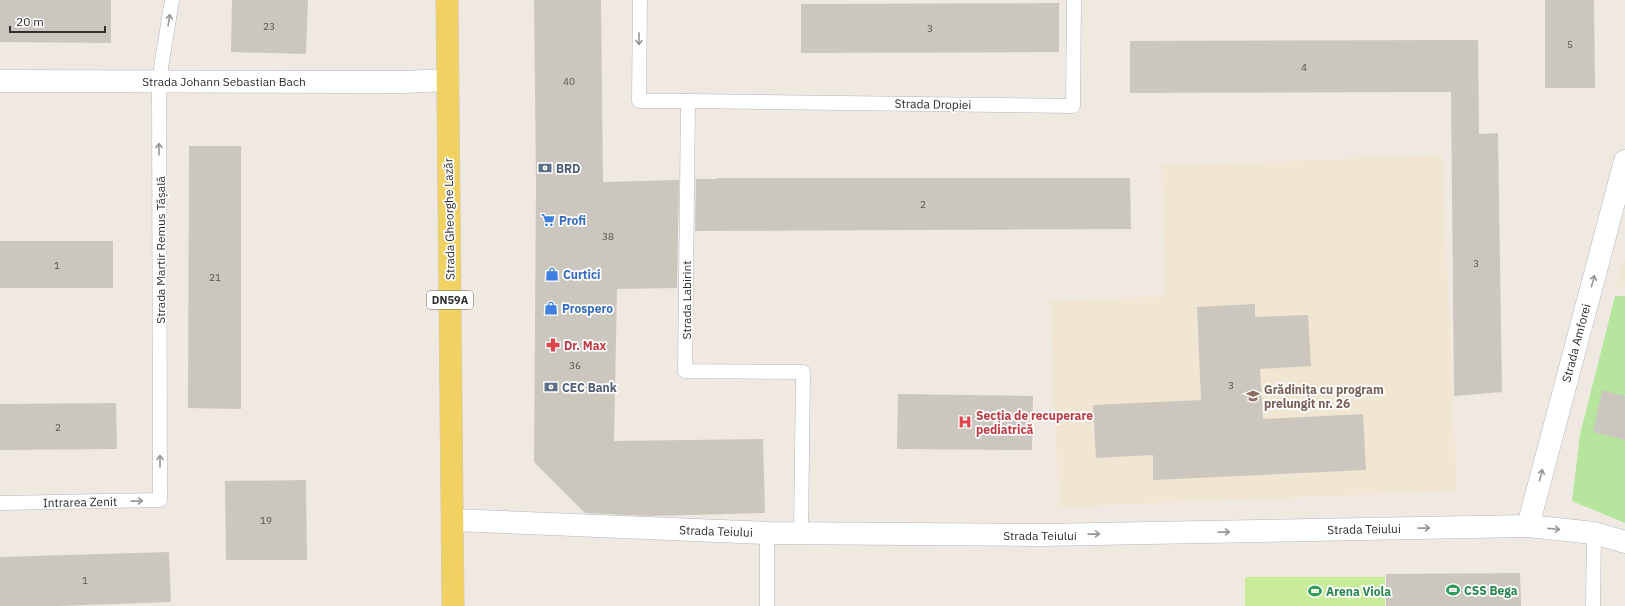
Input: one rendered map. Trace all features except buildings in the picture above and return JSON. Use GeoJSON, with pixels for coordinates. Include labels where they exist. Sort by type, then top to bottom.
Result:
{"type":"FeatureCollection","features":[{"type":"Feature","properties":{"kind":"main road","name":"Strada Gheorghe Lazăr"},"geometry":{"type":"LineString","coordinates":[[447,0],[453,606]]}},
{"type":"Feature","properties":{"kind":"street","name":"Strada Johann Sebastian Bach"},"geometry":{"type":"LineString","coordinates":[[0,81],[159,80],[404,82],[448,80]]}},
{"type":"Feature","properties":{"kind":"street","name":"Strada Amforei"},"geometry":{"type":"LineString","coordinates":[[1528,526],[1625,161]]}},
{"type":"Feature","properties":{"kind":"street","name":"Strada Teiului"},"geometry":{"type":"LineString","coordinates":[[453,520],[767,533],[1041,535],[1528,526],[1594,533],[1625,542]]}},
{"type":"Feature","properties":{"kind":"lane","name":"Strada Martir Remus Tășală"},"geometry":{"type":"LineString","coordinates":[[160,500],[159,80],[172,0]]}},
{"type":"Feature","properties":{"kind":"lane"},"geometry":{"type":"LineString","coordinates":[[640,0],[639,101],[688,101]]}},
{"type":"Feature","properties":{"kind":"lane","name":"Strada Dropiei"},"geometry":{"type":"LineString","coordinates":[[688,101],[1073,106],[1074,0]]}},
{"type":"Feature","properties":{"kind":"lane","name":"Strada Labirint"},"geometry":{"type":"LineString","coordinates":[[688,101],[686,371],[803,372],[801,533]]}},
{"type":"Feature","properties":{"kind":"lane","name":"Intrarea Zenit"},"geometry":{"type":"LineString","coordinates":[[0,503],[160,500]]}},
{"type":"Feature","properties":{"kind":"lane"},"geometry":{"type":"LineString","coordinates":[[767,533],[767,606]]}},
{"type":"Feature","properties":{"kind":"lane"},"geometry":{"type":"LineString","coordinates":[[1593,606],[1594,533]]}},
{"type":"Feature","properties":{"kind":"shaded area","name":"Grădinița cu program prelungit nr. 26"},"geometry":{"type":"Polygon","coordinates":[[[1442,155],[1457,491],[1059,507],[1050,301],[1166,296],[1161,166],[1442,155]]]}},
{"type":"Feature","properties":{"kind":"shaded area"},"geometry":{"type":"Polygon","coordinates":[[[1625,258],[1625,287],[1616,287],[1625,258]]]}},
{"type":"Feature","properties":{"kind":"green space"},"geometry":{"type":"Polygon","coordinates":[[[1615,296],[1625,296],[1625,523],[1572,501],[1580,435],[1615,296]]]}},
{"type":"Feature","properties":{"kind":"green space","name":"Arena Viola"},"geometry":{"type":"Polygon","coordinates":[[[1245,577],[1385,577],[1385,606],[1245,606],[1245,577]]]}},
{"type":"Feature","properties":{"kind":"place","name":"BRD"},"geometry":{"type":"Point","coordinates":[545,168]}},
{"type":"Feature","properties":{"kind":"place","name":"Profi"},"geometry":{"type":"Point","coordinates":[548,220]}},
{"type":"Feature","properties":{"kind":"place","name":"Curtici"},"geometry":{"type":"Point","coordinates":[552,274]}},
{"type":"Feature","properties":{"kind":"place","name":"Prospero"},"geometry":{"type":"Point","coordinates":[551,308]}},
{"type":"Feature","properties":{"kind":"place","name":"Dr. Max"},"geometry":{"type":"Point","coordinates":[553,345]}},
{"type":"Feature","properties":{"kind":"place","name":"CEC Bank"},"geometry":{"type":"Point","coordinates":[551,387]}},
{"type":"Feature","properties":{"kind":"place","name":"Grădinița cu program prelungit nr. 26"},"geometry":{"type":"Point","coordinates":[1253,396]}},
{"type":"Feature","properties":{"kind":"place","name":"Secția de recuperare pediatrică"},"geometry":{"type":"Point","coordinates":[965,422]}},
{"type":"Feature","properties":{"kind":"place","name":"CSS Bega"},"geometry":{"type":"Point","coordinates":[1453,590]}},
{"type":"Feature","properties":{"kind":"place","name":"Arena Viola"},"geometry":{"type":"Point","coordinates":[1315,591]}}]}
